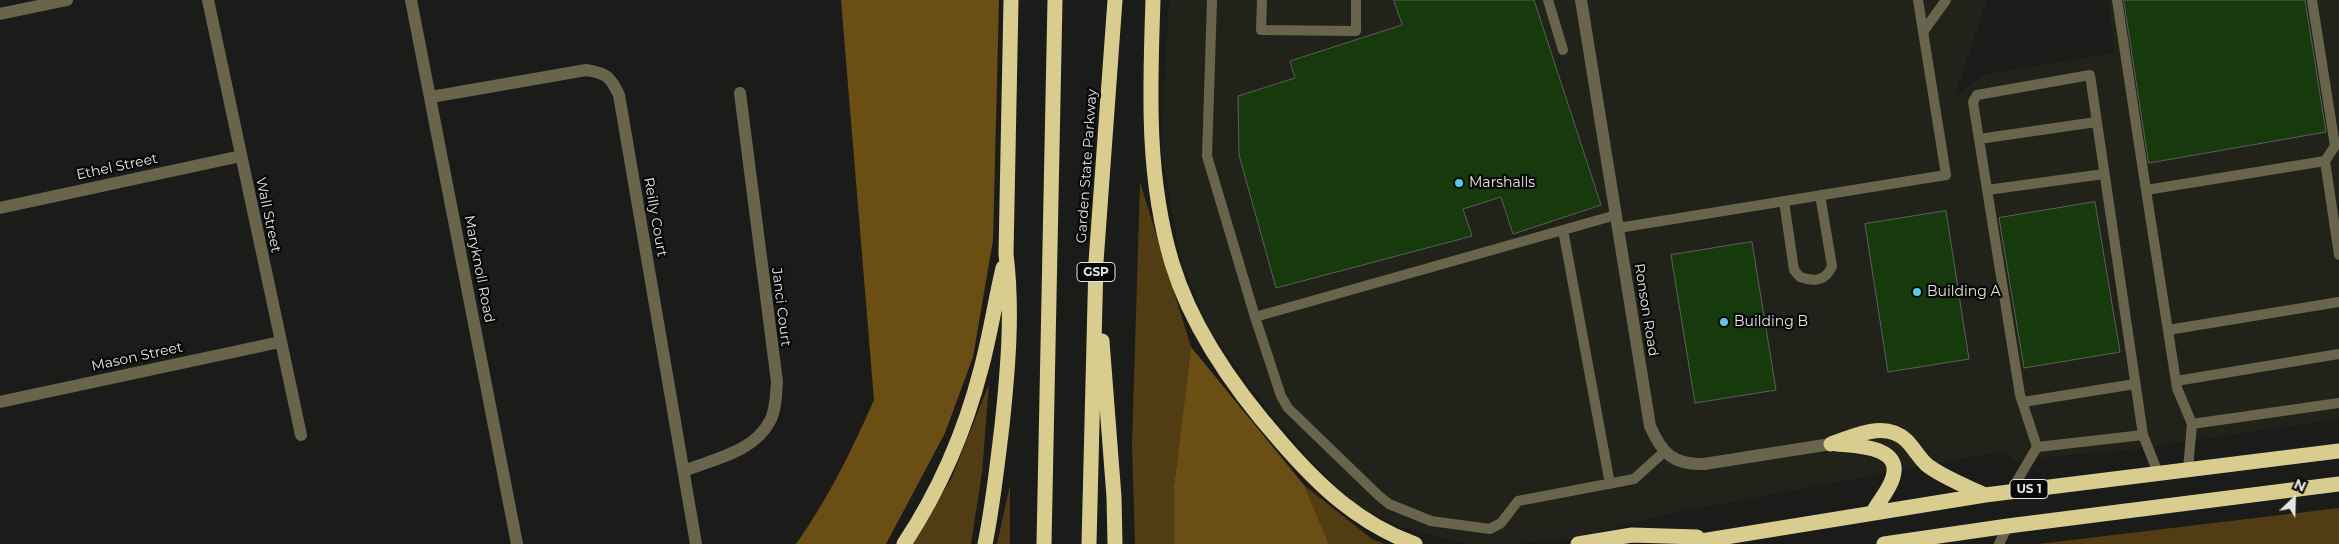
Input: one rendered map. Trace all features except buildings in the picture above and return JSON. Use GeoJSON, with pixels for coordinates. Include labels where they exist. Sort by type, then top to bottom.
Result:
{"type":"FeatureCollection","features":[{"type":"Feature","properties":{"kind":"highway"},"geometry":{"type":"LineString","coordinates":[[985,544],[994,491],[1006,386],[1009,281],[1006,254],[1011,0]]}},
{"type":"Feature","properties":{"kind":"highway"},"geometry":{"type":"LineString","coordinates":[[1044,544],[1055,0]]}},
{"type":"Feature","properties":{"kind":"highway","name":"Garden State Parkway"},"geometry":{"type":"LineString","coordinates":[[1089,544],[1096,262],[1115,0]]}},
{"type":"Feature","properties":{"kind":"highway"},"geometry":{"type":"LineString","coordinates":[[1153,0],[1150,115],[1156,191],[1172,264],[1190,308],[1216,356],[1251,406],[1308,472],[1356,514],[1388,533],[1415,544]]}},
{"type":"Feature","properties":{"kind":"highway"},"geometry":{"type":"LineString","coordinates":[[904,544],[924,510],[957,443],[981,371],[1006,254]]}},
{"type":"Feature","properties":{"kind":"highway"},"geometry":{"type":"LineString","coordinates":[[1096,262],[1114,497],[1115,544]]}},
{"type":"Feature","properties":{"kind":"highway"},"geometry":{"type":"LineString","coordinates":[[1831,444],[1868,431],[1889,431],[1907,441],[1925,463],[1934,470],[1985,495]]}},
{"type":"Feature","properties":{"kind":"highway"},"geometry":{"type":"LineString","coordinates":[[1831,444],[1874,449],[1884,453],[1891,460],[1894,469],[1893,477],[1873,512]]}},
{"type":"Feature","properties":{"kind":"highway","name":"US 1"},"geometry":{"type":"LineString","coordinates":[[1683,544],[2011,491],[2339,451]]}},
{"type":"Feature","properties":{"kind":"highway"},"geometry":{"type":"LineString","coordinates":[[1884,544],[1948,539],[2008,526],[2339,484]]}},
{"type":"Feature","properties":{"kind":"highway"},"geometry":{"type":"LineString","coordinates":[[1578,544],[1632,535],[1721,537]]}},
{"type":"Feature","properties":{"kind":"street"},"geometry":{"type":"LineString","coordinates":[[0,14],[67,0]]}},
{"type":"Feature","properties":{"kind":"street","name":"Wall Street"},"geometry":{"type":"LineString","coordinates":[[208,0],[301,435]]}},
{"type":"Feature","properties":{"kind":"street","name":"Maryknoll Road"},"geometry":{"type":"LineString","coordinates":[[411,0],[517,544]]}},
{"type":"Feature","properties":{"kind":"street","name":"Ronson Road"},"geometry":{"type":"LineString","coordinates":[[1581,0],[1650,426],[1656,442],[1677,461],[1686,465],[1704,464],[1831,444]]}},
{"type":"Feature","properties":{"kind":"street","name":"Reilly Court"},"geometry":{"type":"LineString","coordinates":[[431,97],[586,70],[603,73],[612,81],[619,95],[696,544]]}},
{"type":"Feature","properties":{"kind":"street","name":"Janci Court"},"geometry":{"type":"LineString","coordinates":[[684,471],[747,447],[760,435],[771,420],[775,404],[776,382],[740,94]]}},
{"type":"Feature","properties":{"kind":"street","name":"Ethel Street"},"geometry":{"type":"LineString","coordinates":[[0,208],[240,156]]}},
{"type":"Feature","properties":{"kind":"street","name":"Mason Street"},"geometry":{"type":"LineString","coordinates":[[0,402],[280,342]]}},
{"type":"Feature","properties":{"kind":"lane"},"geometry":{"type":"LineString","coordinates":[[1212,0],[1207,156],[1255,317],[1281,396],[1288,408],[1326,446],[1389,504],[1431,522],[1480,529],[1490,529],[1501,523],[1518,501],[1634,479],[1651,466],[1665,451]]}},
{"type":"Feature","properties":{"kind":"lane"},"geometry":{"type":"LineString","coordinates":[[1262,0],[1261,30],[1356,31],[1356,0]]}},
{"type":"Feature","properties":{"kind":"lane"},"geometry":{"type":"LineString","coordinates":[[1548,0],[1563,50]]}},
{"type":"Feature","properties":{"kind":"lane"},"geometry":{"type":"LineString","coordinates":[[1618,228],[1946,174],[1918,0]]}},
{"type":"Feature","properties":{"kind":"lane"},"geometry":{"type":"LineString","coordinates":[[1923,32],[1946,0]]}},
{"type":"Feature","properties":{"kind":"lane"},"geometry":{"type":"LineString","coordinates":[[2118,0],[2176,381],[2192,424],[2188,469]]}},
{"type":"Feature","properties":{"kind":"lane"},"geometry":{"type":"LineString","coordinates":[[2146,190],[2325,161],[2336,146],[2312,0]]}},
{"type":"Feature","properties":{"kind":"lane"},"geometry":{"type":"LineString","coordinates":[[2011,491],[2037,448],[2023,402],[1973,102],[1977,95],[2090,75],[2143,435],[2158,473]]}},
{"type":"Feature","properties":{"kind":"lane"},"geometry":{"type":"LineString","coordinates":[[1979,139],[2096,122]]}},
{"type":"Feature","properties":{"kind":"lane"},"geometry":{"type":"LineString","coordinates":[[2325,161],[2339,255]]}},
{"type":"Feature","properties":{"kind":"lane"},"geometry":{"type":"LineString","coordinates":[[1987,190],[2104,174]]}},
{"type":"Feature","properties":{"kind":"lane"},"geometry":{"type":"LineString","coordinates":[[1784,201],[1794,270],[1800,278],[1814,281],[1824,278],[1829,274],[1832,266],[1820,195]]}},
{"type":"Feature","properties":{"kind":"lane"},"geometry":{"type":"LineString","coordinates":[[1255,317],[1616,215]]}},
{"type":"Feature","properties":{"kind":"lane"},"geometry":{"type":"LineString","coordinates":[[1563,230],[1610,484]]}},
{"type":"Feature","properties":{"kind":"lane"},"geometry":{"type":"LineString","coordinates":[[2168,330],[2339,302]]}},
{"type":"Feature","properties":{"kind":"lane"},"geometry":{"type":"LineString","coordinates":[[2176,381],[2339,354]]}},
{"type":"Feature","properties":{"kind":"lane"},"geometry":{"type":"LineString","coordinates":[[2023,402],[2135,384]]}},
{"type":"Feature","properties":{"kind":"lane"},"geometry":{"type":"LineString","coordinates":[[2192,424],[2339,403]]}},
{"type":"Feature","properties":{"kind":"lane"},"geometry":{"type":"LineString","coordinates":[[2037,448],[2143,435]]}},
{"type":"Feature","properties":{"kind":"lane"},"geometry":{"type":"LineString","coordinates":[[1999,544],[2008,526]]}},
{"type":"Feature","properties":{"kind":"shaded area"},"geometry":{"type":"Polygon","coordinates":[[[841,0],[999,0],[993,240],[973,357],[945,433],[886,544],[796,544],[819,510],[839,474],[874,400],[841,0]]]}},
{"type":"Feature","properties":{"kind":"shaded area"},"geometry":{"type":"Polygon","coordinates":[[[1169,0],[1987,0],[1955,96],[1986,74],[2114,53],[2109,0],[2339,0],[2339,419],[2127,450],[2014,460],[2003,451],[1672,513],[1577,538],[1510,544],[1468,544],[1401,527],[1352,504],[1298,446],[1250,387],[1207,325],[1180,257],[1161,148],[1169,0]]]}},
{"type":"Feature","properties":{"kind":"shaded area"},"geometry":{"type":"Polygon","coordinates":[[[1140,182],[1191,347],[1174,486],[1174,544],[1135,544],[1132,445],[1140,182]]]}},
{"type":"Feature","properties":{"kind":"shaded area"},"geometry":{"type":"Polygon","coordinates":[[[1191,347],[1304,485],[1329,544],[1174,544],[1174,486],[1191,347]]]}},
{"type":"Feature","properties":{"kind":"shaded area"},"geometry":{"type":"Polygon","coordinates":[[[989,384],[982,473],[971,544],[913,544],[952,477],[989,384]]]}},
{"type":"Feature","properties":{"kind":"shaded area"},"geometry":{"type":"Polygon","coordinates":[[[1010,485],[1010,544],[997,544],[1010,485]]]}},
{"type":"Feature","properties":{"kind":"shaded area"},"geometry":{"type":"Polygon","coordinates":[[[1304,485],[1372,539],[1385,544],[1329,544],[1304,485]]]}},
{"type":"Feature","properties":{"kind":"shaded area"},"geometry":{"type":"Polygon","coordinates":[[[2339,508],[2339,544],[2038,544],[2339,508]]]}},
{"type":"Feature","properties":{"kind":"place","name":"Marshalls"},"geometry":{"type":"Point","coordinates":[1459,183]}},
{"type":"Feature","properties":{"kind":"place","name":"Building A"},"geometry":{"type":"Point","coordinates":[1917,292]}},
{"type":"Feature","properties":{"kind":"place","name":"Building B"},"geometry":{"type":"Point","coordinates":[1724,322]}}]}
